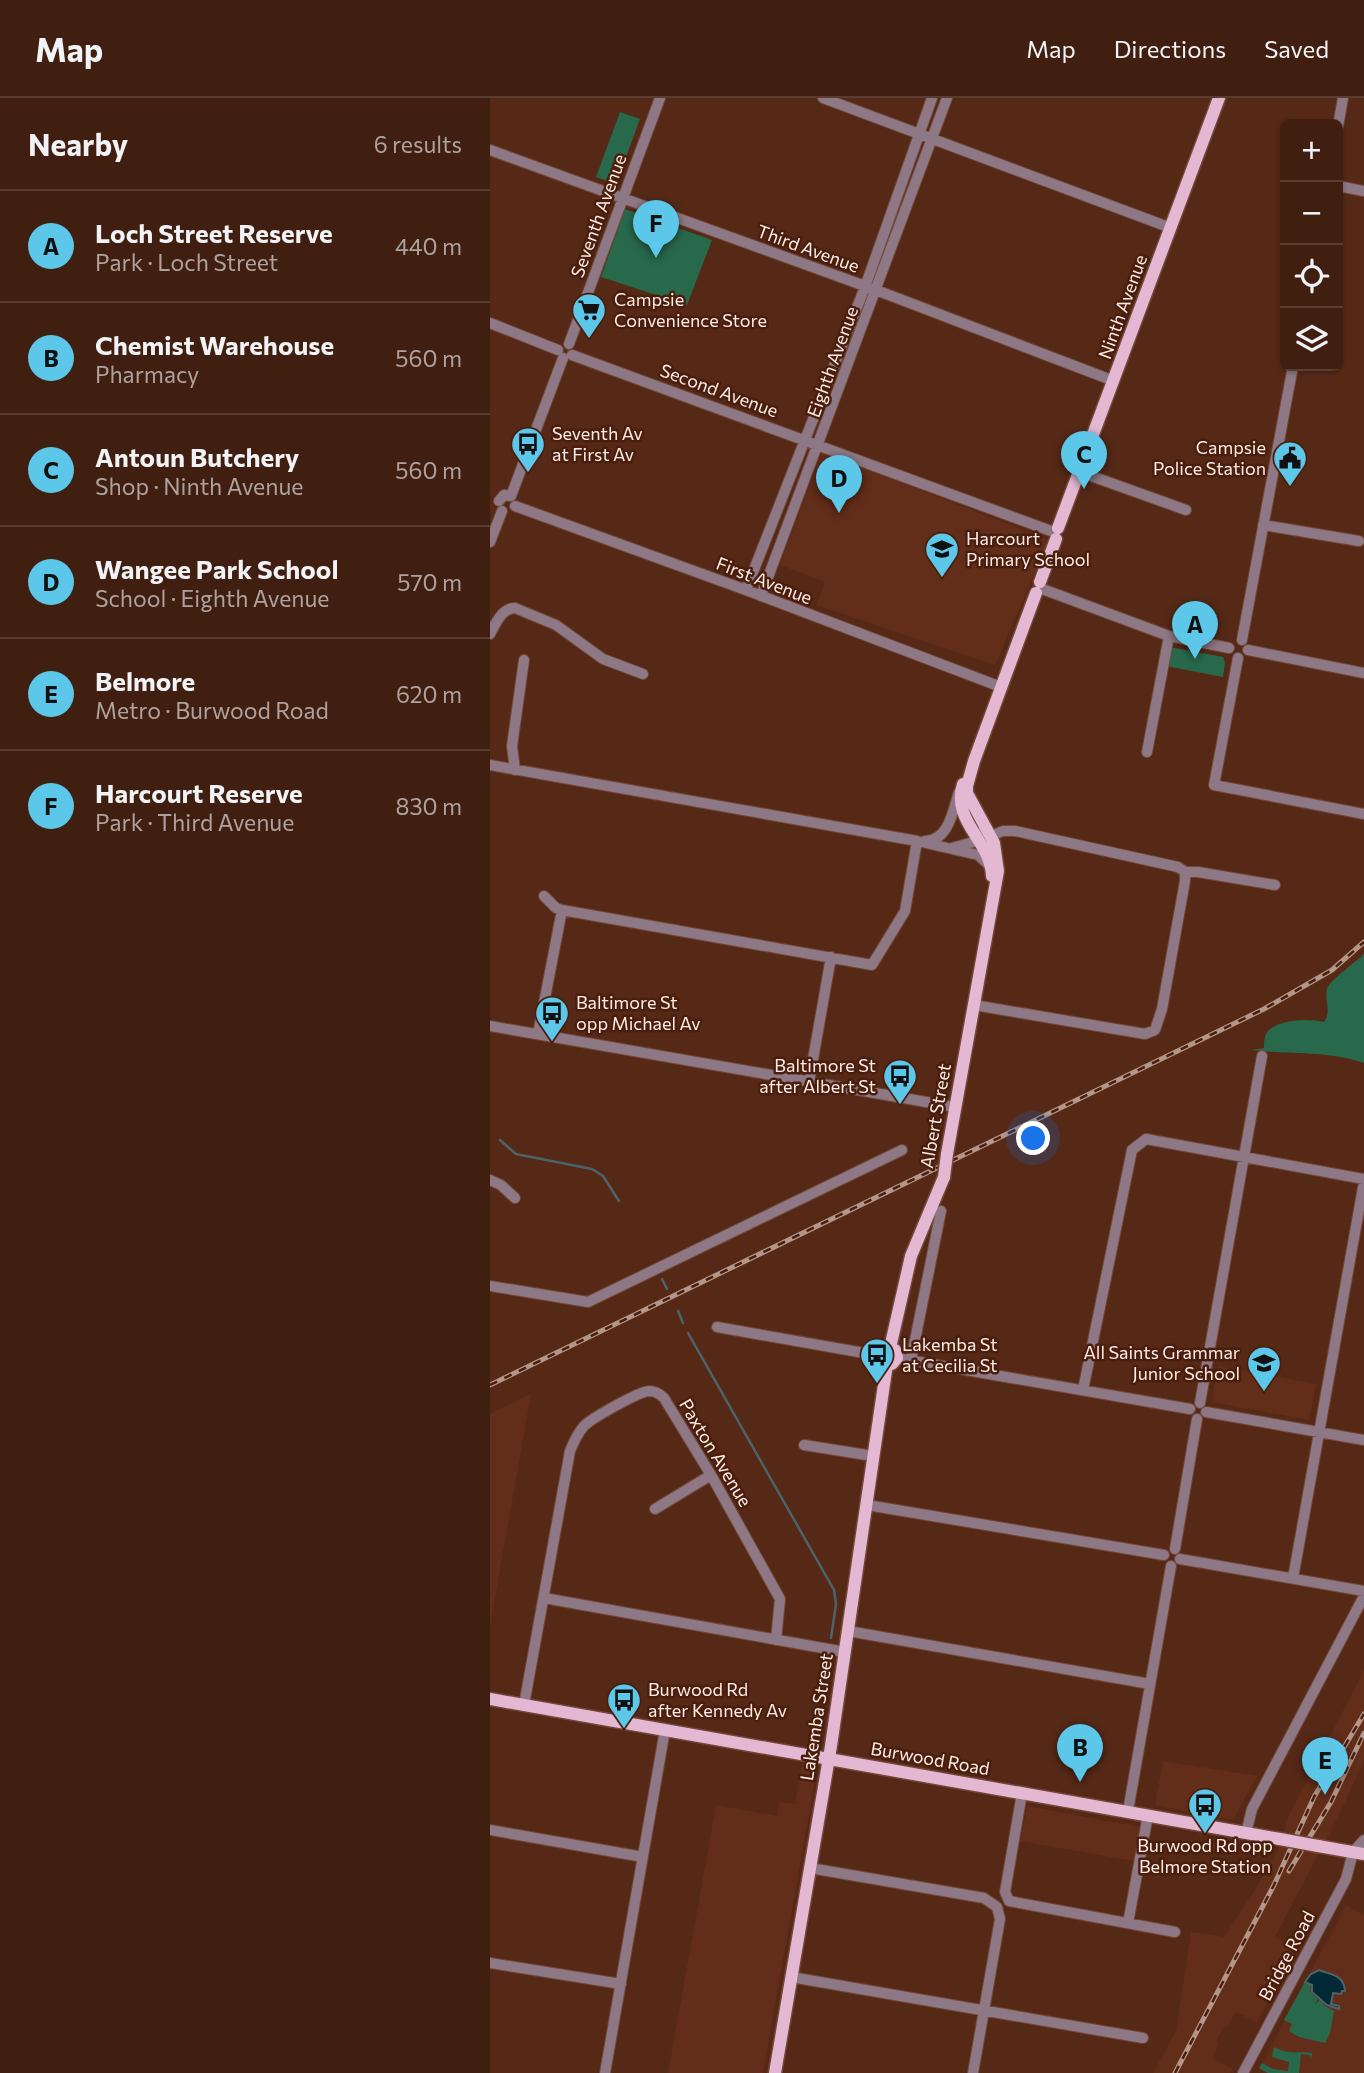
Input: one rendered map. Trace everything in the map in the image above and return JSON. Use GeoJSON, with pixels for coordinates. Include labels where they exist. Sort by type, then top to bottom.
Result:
{"type":"FeatureCollection","features":[{"type":"Feature","properties":{"kind":"main road","name":"Ninth Avenue"},"geometry":{"type":"LineString","coordinates":[[974,761],[1040,588],[1055,533],[1219,98]]}},
{"type":"Feature","properties":{"kind":"main road"},"geometry":{"type":"LineString","coordinates":[[961,786],[974,761]]}},
{"type":"Feature","properties":{"kind":"main road","name":"Albert Street"},"geometry":{"type":"LineString","coordinates":[[889,1356],[911,1256],[944,1177],[998,864],[991,836],[973,805],[967,786],[974,761]]}},
{"type":"Feature","properties":{"kind":"main road","name":"Albert Street"},"geometry":{"type":"LineString","coordinates":[[961,786],[963,814],[989,860],[992,872],[988,925]]}},
{"type":"Feature","properties":{"kind":"main road","name":"Lakemba Street"},"geometry":{"type":"LineString","coordinates":[[775,2073],[829,1759],[889,1356]]}},
{"type":"Feature","properties":{"kind":"main road","name":"Burwood Road"},"geometry":{"type":"LineString","coordinates":[[490,1699],[1359,1853]]}},
{"type":"Feature","properties":{"kind":"street","name":"Seventh Avenue"},"geometry":{"type":"LineString","coordinates":[[513,501],[565,352],[660,98]]}},
{"type":"Feature","properties":{"kind":"street"},"geometry":{"type":"LineString","coordinates":[[824,98],[1171,228]]}},
{"type":"Feature","properties":{"kind":"street","name":"Eighth Avenue"},"geometry":{"type":"LineString","coordinates":[[746,590],[865,286],[932,98]]}},
{"type":"Feature","properties":{"kind":"street","name":"Eighth Avenue"},"geometry":{"type":"LineString","coordinates":[[761,596],[947,98]]}},
{"type":"Feature","properties":{"kind":"street"},"geometry":{"type":"LineString","coordinates":[[1339,119],[1343,98]]}},
{"type":"Feature","properties":{"kind":"street","name":"Third Avenue"},"geometry":{"type":"LineString","coordinates":[[490,150],[876,290],[1114,381]]}},
{"type":"Feature","properties":{"kind":"street"},"geometry":{"type":"LineString","coordinates":[[1343,187],[1364,191]]}},
{"type":"Feature","properties":{"kind":"street","name":"Second Avenue"},"geometry":{"type":"LineString","coordinates":[[490,323],[1055,533]]}},
{"type":"Feature","properties":{"kind":"street"},"geometry":{"type":"LineString","coordinates":[[1242,640],[1292,371]]}},
{"type":"Feature","properties":{"kind":"street"},"geometry":{"type":"LineString","coordinates":[[1080,471],[1186,510]]}},
{"type":"Feature","properties":{"kind":"street"},"geometry":{"type":"LineString","coordinates":[[490,542],[497,503],[510,511],[513,501]]}},
{"type":"Feature","properties":{"kind":"street","name":"First Avenue"},"geometry":{"type":"LineString","coordinates":[[513,501],[1001,687]]}},
{"type":"Feature","properties":{"kind":"street"},"geometry":{"type":"LineString","coordinates":[[1263,525],[1359,541]]}},
{"type":"Feature","properties":{"kind":"street"},"geometry":{"type":"LineString","coordinates":[[1040,588],[1169,636],[1229,648]]}},
{"type":"Feature","properties":{"kind":"street"},"geometry":{"type":"LineString","coordinates":[[490,634],[504,612],[515,608],[556,625],[603,659],[643,674]]}},
{"type":"Feature","properties":{"kind":"street"},"geometry":{"type":"LineString","coordinates":[[1147,752],[1169,636]]}},
{"type":"Feature","properties":{"kind":"street"},"geometry":{"type":"LineString","coordinates":[[1229,648],[1234,641],[1242,640]]}},
{"type":"Feature","properties":{"kind":"street"},"geometry":{"type":"LineString","coordinates":[[1242,640],[1248,650]]}},
{"type":"Feature","properties":{"kind":"street"},"geometry":{"type":"LineString","coordinates":[[1229,648],[1231,654],[1238,658],[1243,657],[1248,650]]}},
{"type":"Feature","properties":{"kind":"street"},"geometry":{"type":"LineString","coordinates":[[1248,650],[1364,673]]}},
{"type":"Feature","properties":{"kind":"street"},"geometry":{"type":"LineString","coordinates":[[1238,658],[1214,785],[1364,814]]}},
{"type":"Feature","properties":{"kind":"street"},"geometry":{"type":"LineString","coordinates":[[515,770],[512,746],[524,660]]}},
{"type":"Feature","properties":{"kind":"street"},"geometry":{"type":"LineString","coordinates":[[490,765],[918,841],[982,857],[992,872]]}},
{"type":"Feature","properties":{"kind":"street"},"geometry":{"type":"LineString","coordinates":[[918,841],[934,840],[944,832],[961,786]]}},
{"type":"Feature","properties":{"kind":"street"},"geometry":{"type":"LineString","coordinates":[[949,849],[977,839],[981,830],[973,805]]}},
{"type":"Feature","properties":{"kind":"street"},"geometry":{"type":"LineString","coordinates":[[991,836],[1011,830],[1178,867],[1185,872],[1275,886]]}},
{"type":"Feature","properties":{"kind":"street"},"geometry":{"type":"LineString","coordinates":[[544,896],[556,908],[562,910],[872,965],[905,911],[918,841]]}},
{"type":"Feature","properties":{"kind":"street"},"geometry":{"type":"LineString","coordinates":[[974,1005],[1144,1034],[1155,1030],[1159,1023],[1185,872]]}},
{"type":"Feature","properties":{"kind":"street"},"geometry":{"type":"LineString","coordinates":[[538,1034],[562,910]]}},
{"type":"Feature","properties":{"kind":"street"},"geometry":{"type":"LineString","coordinates":[[809,1082],[831,957]]}},
{"type":"Feature","properties":{"kind":"street"},"geometry":{"type":"LineString","coordinates":[[490,1026],[955,1107]]}},
{"type":"Feature","properties":{"kind":"street"},"geometry":{"type":"LineString","coordinates":[[1197,1419],[1202,1418],[1262,1056]]}},
{"type":"Feature","properties":{"kind":"street"},"geometry":{"type":"LineString","coordinates":[[1083,1391],[1132,1150],[1146,1139],[1364,1181],[1293,1578]]}},
{"type":"Feature","properties":{"kind":"street"},"geometry":{"type":"LineString","coordinates":[[490,1286],[589,1302],[902,1150]]}},
{"type":"Feature","properties":{"kind":"street"},"geometry":{"type":"LineString","coordinates":[[490,1180],[501,1185],[514,1198]]}},
{"type":"Feature","properties":{"kind":"street"},"geometry":{"type":"LineString","coordinates":[[911,1360],[941,1211]]}},
{"type":"Feature","properties":{"kind":"street"},"geometry":{"type":"LineString","coordinates":[[490,1294],[501,1288]]}},
{"type":"Feature","properties":{"kind":"street"},"geometry":{"type":"LineString","coordinates":[[717,1326],[1190,1409]]}},
{"type":"Feature","properties":{"kind":"street","name":"Paxton Avenue"},"geometry":{"type":"LineString","coordinates":[[524,1705],[570,1451],[577,1434],[593,1419],[648,1391],[660,1394],[711,1475],[780,1599],[776,1640]]}},
{"type":"Feature","properties":{"kind":"street"},"geometry":{"type":"LineString","coordinates":[[1197,1419],[1191,1414],[1193,1404],[1364,1440]]}},
{"type":"Feature","properties":{"kind":"street"},"geometry":{"type":"LineString","coordinates":[[1171,1566],[1176,1565],[1178,1554],[1197,1419]]}},
{"type":"Feature","properties":{"kind":"street"},"geometry":{"type":"LineString","coordinates":[[804,1445],[873,1456]]}},
{"type":"Feature","properties":{"kind":"street"},"geometry":{"type":"LineString","coordinates":[[655,1509],[711,1475]]}},
{"type":"Feature","properties":{"kind":"street"},"geometry":{"type":"LineString","coordinates":[[867,1505],[1164,1555]]}},
{"type":"Feature","properties":{"kind":"street"},"geometry":{"type":"LineString","coordinates":[[1164,1555],[1169,1550],[1364,1594],[1252,1809],[1246,1833]]}},
{"type":"Feature","properties":{"kind":"street"},"geometry":{"type":"LineString","coordinates":[[1164,1555],[1165,1561],[1171,1566]]}},
{"type":"Feature","properties":{"kind":"street"},"geometry":{"type":"LineString","coordinates":[[1128,1811],[1171,1566]]}},
{"type":"Feature","properties":{"kind":"street"},"geometry":{"type":"LineString","coordinates":[[544,1598],[845,1652]]}},
{"type":"Feature","properties":{"kind":"street"},"geometry":{"type":"LineString","coordinates":[[848,1631],[1150,1684]]}},
{"type":"Feature","properties":{"kind":"street"},"geometry":{"type":"LineString","coordinates":[[605,2073],[665,1730]]}},
{"type":"Feature","properties":{"kind":"street"},"geometry":{"type":"LineString","coordinates":[[1023,1793],[1005,1892],[1007,1899],[1016,1904],[1175,1932]]}},
{"type":"Feature","properties":{"kind":"street"},"geometry":{"type":"LineString","coordinates":[[1128,1923],[1148,1815]]}},
{"type":"Feature","properties":{"kind":"street"},"geometry":{"type":"LineString","coordinates":[[490,1830],[643,1857]]}},
{"type":"Feature","properties":{"kind":"street"},"geometry":{"type":"LineString","coordinates":[[1359,1853],[1364,1840]]}},
{"type":"Feature","properties":{"kind":"street","name":"Bridge Road"},"geometry":{"type":"LineString","coordinates":[[1243,2073],[1359,1853]]}},
{"type":"Feature","properties":{"kind":"street"},"geometry":{"type":"LineString","coordinates":[[810,1868],[984,1898],[997,1907],[1000,1919],[973,2073]]}},
{"type":"Feature","properties":{"kind":"street"},"geometry":{"type":"LineString","coordinates":[[490,1962],[621,1984]]}},
{"type":"Feature","properties":{"kind":"street"},"geometry":{"type":"LineString","coordinates":[[791,1977],[1143,2038]]}},
{"type":"Feature","properties":{"kind":"shaded area","name":"Harcourt Primary School"},"geometry":{"type":"Polygon","coordinates":[[[822,452],[1049,540],[995,665],[816,605],[825,582],[780,565],[822,452]]]}},
{"type":"Feature","properties":{"kind":"shaded area","name":"All Saints Grammar Junior School"},"geometry":{"type":"Polygon","coordinates":[[[1218,1366],[1316,1384],[1309,1420],[1212,1402],[1218,1366]]]}},
{"type":"Feature","properties":{"kind":"shaded area"},"geometry":{"type":"Polygon","coordinates":[[[531,1394],[490,1626],[490,1414],[531,1394]]]}},
{"type":"Feature","properties":{"kind":"shaded area"},"geometry":{"type":"Polygon","coordinates":[[[1364,1670],[1364,1760],[1340,1813],[1275,1937],[1295,1948],[1257,2023],[1236,2012],[1216,2041],[1218,2045],[1212,2058],[1233,2069],[1230,2073],[1153,2073],[1176,2031],[1191,1932],[1224,1937],[1278,1850],[1289,1816],[1364,1670]]]}},
{"type":"Feature","properties":{"kind":"shaded area"},"geometry":{"type":"Polygon","coordinates":[[[1163,1761],[1257,1776],[1233,1820],[1155,1805],[1163,1761]]]}},
{"type":"Feature","properties":{"kind":"shaded area"},"geometry":{"type":"Polygon","coordinates":[[[801,1767],[817,1769],[763,2073],[668,2073],[716,1805],[777,1816],[779,1802],[795,1804],[801,1767]]]}},
{"type":"Feature","properties":{"kind":"shaded area"},"geometry":{"type":"Polygon","coordinates":[[[1027,1806],[1140,1827],[1134,1861],[1020,1841],[1027,1806]]]}},
{"type":"Feature","properties":{"kind":"shaded area"},"geometry":{"type":"Polygon","coordinates":[[[1346,1905],[1364,1915],[1364,2073],[1266,2073],[1259,2069],[1346,1905]]]}},
{"type":"Feature","properties":{"kind":"green space"},"geometry":{"type":"Polygon","coordinates":[[[620,112],[640,119],[616,184],[596,177],[620,112]]]}},
{"type":"Feature","properties":{"kind":"green space"},"geometry":{"type":"Polygon","coordinates":[[[625,209],[712,240],[687,305],[601,277],[625,209]]]}},
{"type":"Feature","properties":{"kind":"green space"},"geometry":{"type":"Polygon","coordinates":[[[1169,647],[1223,657],[1223,677],[1166,666],[1169,647]]]}},
{"type":"Feature","properties":{"kind":"green space"},"geometry":{"type":"Polygon","coordinates":[[[1364,954],[1364,1063],[1322,1054],[1251,1050],[1264,1048],[1267,1033],[1279,1024],[1303,1020],[1324,1022],[1329,985],[1364,954]]]}},
{"type":"Feature","properties":{"kind":"green space"},"geometry":{"type":"Polygon","coordinates":[[[1305,1982],[1311,1984],[1310,1992],[1318,1999],[1315,2004],[1320,2000],[1334,2011],[1330,2033],[1325,2043],[1299,2037],[1289,2031],[1292,2024],[1284,2020],[1305,1982]]]}},
{"type":"Feature","properties":{"kind":"green space"},"geometry":{"type":"Polygon","coordinates":[[[1274,2047],[1288,2052],[1312,2053],[1311,2061],[1310,2055],[1301,2054],[1299,2073],[1268,2073],[1259,2068],[1262,2063],[1273,2069],[1288,2071],[1289,2062],[1272,2057],[1274,2047]]]}},
{"type":"Feature","properties":{"kind":"water"},"geometry":{"type":"Polygon","coordinates":[[[1319,1970],[1342,1981],[1345,1991],[1341,1994],[1333,1993],[1331,2004],[1339,2006],[1339,2009],[1327,2005],[1312,1992],[1312,1985],[1305,1982],[1311,1974],[1319,1970]]]}},
{"type":"Feature","properties":{"kind":"waterway"},"geometry":{"type":"LineString","coordinates":[[500,1140],[516,1154],[592,1169],[603,1176],[619,1201]]}},
{"type":"Feature","properties":{"kind":"waterway"},"geometry":{"type":"LineString","coordinates":[[662,1279],[667,1289]]}},
{"type":"Feature","properties":{"kind":"waterway"},"geometry":{"type":"LineString","coordinates":[[678,1311],[683,1323]]}},
{"type":"Feature","properties":{"kind":"waterway"},"geometry":{"type":"LineString","coordinates":[[688,1333],[834,1590],[836,1604],[831,1638]]}},
{"type":"Feature","properties":{"kind":"waterway"},"geometry":{"type":"LineString","coordinates":[[824,1690],[829,1658]]}},
{"type":"Feature","properties":{"kind":"railway"},"geometry":{"type":"LineString","coordinates":[[490,1385],[1264,1009],[1332,970],[1364,942]]}},
{"type":"Feature","properties":{"kind":"railway"},"geometry":{"type":"LineString","coordinates":[[1175,2073],[1274,1885],[1314,1797],[1364,1714]]}},
{"type":"Feature","properties":{"kind":"railway"},"geometry":{"type":"LineString","coordinates":[[1289,1871],[1331,1802],[1364,1733]]}},
{"type":"Feature","properties":{"kind":"place","name":"Harcourt Reserve"},"geometry":{"type":"Point","coordinates":[656,258]}},
{"type":"Feature","properties":{"kind":"place","name":"Campsie Convenience Store"},"geometry":{"type":"Point","coordinates":[589,340]}},
{"type":"Feature","properties":{"kind":"place","name":"Seventh Av at First Av"},"geometry":{"type":"Point","coordinates":[528,474]}},
{"type":"Feature","properties":{"kind":"place","name":"Campsie Police Station"},"geometry":{"type":"Point","coordinates":[1290,488]}},
{"type":"Feature","properties":{"kind":"place","name":"Antoun Butchery"},"geometry":{"type":"Point","coordinates":[1084,489]}},
{"type":"Feature","properties":{"kind":"place","name":"Wangee Park School"},"geometry":{"type":"Point","coordinates":[839,513]}},
{"type":"Feature","properties":{"kind":"place","name":"Harcourt Primary School"},"geometry":{"type":"Point","coordinates":[942,579]}},
{"type":"Feature","properties":{"kind":"place","name":"Loch Street Reserve"},"geometry":{"type":"Point","coordinates":[1195,659]}},
{"type":"Feature","properties":{"kind":"place","name":"Baltimore St opp Michael Av"},"geometry":{"type":"Point","coordinates":[552,1043]}},
{"type":"Feature","properties":{"kind":"place","name":"Baltimore St after Albert St"},"geometry":{"type":"Point","coordinates":[900,1106]}},
{"type":"Feature","properties":{"kind":"place","name":"Lakemba St at Cecilia St"},"geometry":{"type":"Point","coordinates":[877,1385]}},
{"type":"Feature","properties":{"kind":"place","name":"All Saints Grammar Junior School"},"geometry":{"type":"Point","coordinates":[1264,1393]}},
{"type":"Feature","properties":{"kind":"place","name":"Burwood Rd after Kennedy Av"},"geometry":{"type":"Point","coordinates":[624,1730]}},
{"type":"Feature","properties":{"kind":"place","name":"Chemist Warehouse"},"geometry":{"type":"Point","coordinates":[1080,1782]}},
{"type":"Feature","properties":{"kind":"place","name":"Belmore"},"geometry":{"type":"Point","coordinates":[1325,1795]}},
{"type":"Feature","properties":{"kind":"place","name":"Burwood Rd opp Belmore Station"},"geometry":{"type":"Point","coordinates":[1205,1835]}}]}
